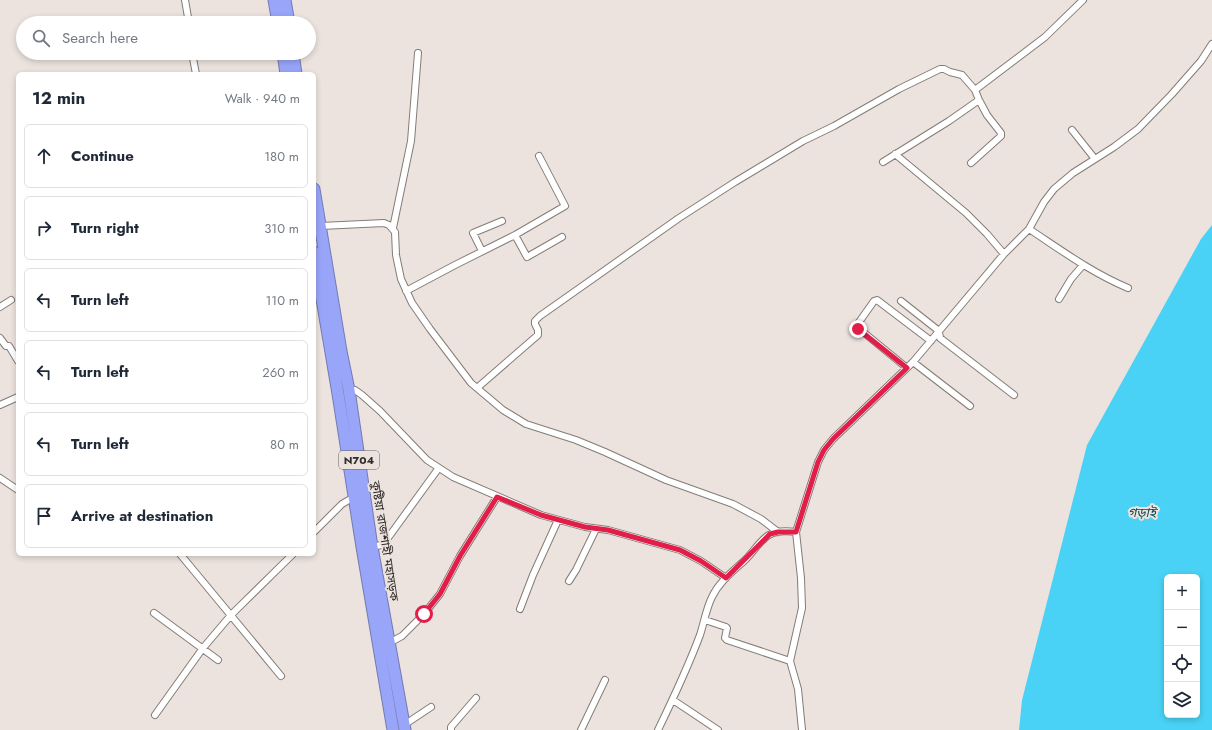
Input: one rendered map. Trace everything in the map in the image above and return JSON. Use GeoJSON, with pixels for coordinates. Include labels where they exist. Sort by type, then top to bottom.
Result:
{"type":"FeatureCollection","features":[{"type":"Feature","properties":{"kind":"highway"},"geometry":{"type":"LineString","coordinates":[[274,0],[277,16]]}},
{"type":"Feature","properties":{"kind":"highway"},"geometry":{"type":"LineString","coordinates":[[285,0],[288,16]]}},
{"type":"Feature","properties":{"kind":"highway"},"geometry":{"type":"LineString","coordinates":[[284,60],[286,72]]}},
{"type":"Feature","properties":{"kind":"highway"},"geometry":{"type":"LineString","coordinates":[[294,60],[296,72]]}},
{"type":"Feature","properties":{"kind":"highway","name":"কুষ্টিয়া রাজশাহী মহাসড়ক"},"geometry":{"type":"LineString","coordinates":[[316,207],[349,390],[363,522],[393,730]]}},
{"type":"Feature","properties":{"kind":"highway","name":"কুষ্টিয়া রাজশাহী মহাসড়ক"},"geometry":{"type":"LineString","coordinates":[[316,264],[354,497],[372,547],[404,728]]}},
{"type":"Feature","properties":{"kind":"street"},"geometry":{"type":"LineString","coordinates":[[186,0],[188,16]]}},
{"type":"Feature","properties":{"kind":"street"},"geometry":{"type":"LineString","coordinates":[[975,90],[1045,37],[1083,0]]}},
{"type":"Feature","properties":{"kind":"street"},"geometry":{"type":"LineString","coordinates":[[802,730],[798,689],[790,661],[802,602],[796,532],[818,462],[824,450],[844,428],[913,362],[1004,254],[1029,229],[1044,202],[1054,189],[1073,173],[1138,129],[1201,61],[1212,44]]}},
{"type":"Feature","properties":{"kind":"street"},"geometry":{"type":"LineString","coordinates":[[392,228],[411,141],[418,52]]}},
{"type":"Feature","properties":{"kind":"street"},"geometry":{"type":"LineString","coordinates":[[193,60],[196,72]]}},
{"type":"Feature","properties":{"kind":"street"},"geometry":{"type":"LineString","coordinates":[[477,388],[538,335],[535,321],[540,316],[679,218],[803,141],[940,69],[962,75],[975,90],[987,115],[1001,133],[1001,136],[971,162]]}},
{"type":"Feature","properties":{"kind":"street"},"geometry":{"type":"LineString","coordinates":[[883,162],[949,121],[979,100]]}},
{"type":"Feature","properties":{"kind":"street"},"geometry":{"type":"LineString","coordinates":[[1072,130],[1095,159]]}},
{"type":"Feature","properties":{"kind":"street"},"geometry":{"type":"LineString","coordinates":[[895,154],[966,212],[1004,254]]}},
{"type":"Feature","properties":{"kind":"street"},"geometry":{"type":"LineString","coordinates":[[406,291],[514,235],[565,206],[539,156]]}},
{"type":"Feature","properties":{"kind":"street"},"geometry":{"type":"LineString","coordinates":[[482,251],[473,233],[502,221]]}},
{"type":"Feature","properties":{"kind":"street"},"geometry":{"type":"LineString","coordinates":[[320,226],[384,223],[392,228],[395,232],[396,255],[401,279],[412,303],[463,373],[477,388],[503,410],[526,424],[576,440],[606,452],[666,480],[733,504],[761,519],[778,532]]}},
{"type":"Feature","properties":{"kind":"street"},"geometry":{"type":"LineString","coordinates":[[1029,229],[1084,265],[1113,282],[1128,288]]}},
{"type":"Feature","properties":{"kind":"street"},"geometry":{"type":"LineString","coordinates":[[514,235],[527,257],[562,237]]}},
{"type":"Feature","properties":{"kind":"street"},"geometry":{"type":"LineString","coordinates":[[1059,299],[1071,279],[1084,265]]}},
{"type":"Feature","properties":{"kind":"street"},"geometry":{"type":"LineString","coordinates":[[0,307],[11,300]]}},
{"type":"Feature","properties":{"kind":"street"},"geometry":{"type":"LineString","coordinates":[[907,368],[857,327],[874,301],[877,300],[931,341]]}},
{"type":"Feature","properties":{"kind":"street"},"geometry":{"type":"LineString","coordinates":[[902,301],[938,331],[940,338],[1014,395]]}},
{"type":"Feature","properties":{"kind":"street"},"geometry":{"type":"LineString","coordinates":[[0,338],[6,346],[9,346],[16,358]]}},
{"type":"Feature","properties":{"kind":"street"},"geometry":{"type":"LineString","coordinates":[[913,362],[970,406]]}},
{"type":"Feature","properties":{"kind":"street"},"geometry":{"type":"LineString","coordinates":[[349,390],[355,390],[362,395],[438,469],[453,477],[541,515],[585,527],[608,530],[680,550],[701,561],[726,578]]}},
{"type":"Feature","properties":{"kind":"street"},"geometry":{"type":"LineString","coordinates":[[0,405],[16,398]]}},
{"type":"Feature","properties":{"kind":"street"},"geometry":{"type":"LineString","coordinates":[[372,547],[381,545],[385,542],[438,469]]}},
{"type":"Feature","properties":{"kind":"street"},"geometry":{"type":"LineString","coordinates":[[0,478],[16,489]]}},
{"type":"Feature","properties":{"kind":"street"},"geometry":{"type":"LineString","coordinates":[[316,530],[342,504],[354,497]]}},
{"type":"Feature","properties":{"kind":"street"},"geometry":{"type":"LineString","coordinates":[[389,643],[402,636],[424,614],[440,594],[460,556],[497,497]]}},
{"type":"Feature","properties":{"kind":"street"},"geometry":{"type":"LineString","coordinates":[[520,609],[532,575],[558,520]]}},
{"type":"Feature","properties":{"kind":"street"},"geometry":{"type":"LineString","coordinates":[[569,581],[576,570],[596,528]]}},
{"type":"Feature","properties":{"kind":"street"},"geometry":{"type":"LineString","coordinates":[[658,730],[673,700],[698,640],[712,597],[720,583],[770,534],[778,532],[796,532]]}},
{"type":"Feature","properties":{"kind":"street"},"geometry":{"type":"LineString","coordinates":[[182,556],[281,676]]}},
{"type":"Feature","properties":{"kind":"street"},"geometry":{"type":"LineString","coordinates":[[155,715],[203,648],[231,615],[291,556]]}},
{"type":"Feature","properties":{"kind":"street"},"geometry":{"type":"LineString","coordinates":[[154,613],[218,660]]}},
{"type":"Feature","properties":{"kind":"street"},"geometry":{"type":"LineString","coordinates":[[705,620],[726,627],[725,638],[727,640],[790,661]]}},
{"type":"Feature","properties":{"kind":"street"},"geometry":{"type":"LineString","coordinates":[[581,730],[605,680]]}},
{"type":"Feature","properties":{"kind":"street"},"geometry":{"type":"LineString","coordinates":[[451,730],[451,727],[476,698]]}},
{"type":"Feature","properties":{"kind":"street"},"geometry":{"type":"LineString","coordinates":[[673,700],[718,730]]}},
{"type":"Feature","properties":{"kind":"street"},"geometry":{"type":"LineString","coordinates":[[404,728],[431,707]]}},
{"type":"Feature","properties":{"kind":"water","name":"গড়াই"},"geometry":{"type":"Polygon","coordinates":[[[1212,225],[1212,730],[1019,730],[1022,700],[1087,445],[1201,239],[1212,225]]]}},
{"type":"Feature","properties":{"kind":"route"},"geometry":{"type":"LineString","coordinates":[[424,614],[447,583],[460,556],[497,497],[541,515],[585,527],[608,530],[680,550],[701,561],[726,578],[770,534],[790,531],[796,532],[818,462],[824,450],[833,439],[907,368],[858,329]]}}]}
